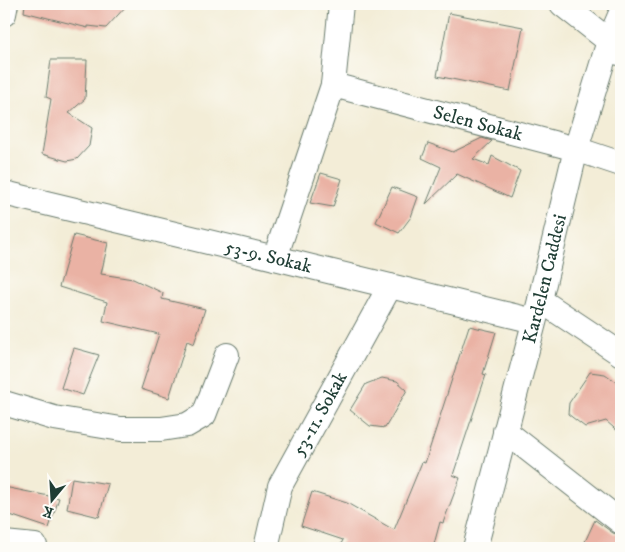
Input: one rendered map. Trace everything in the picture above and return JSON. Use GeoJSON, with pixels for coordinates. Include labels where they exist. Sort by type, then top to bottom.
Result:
{"type":"FeatureCollection","features":[{"type":"Feature","properties":{"kind":"street"},"geometry":{"type":"LineString","coordinates":[[4,14],[6,4]]}},
{"type":"Feature","properties":{"kind":"street"},"geometry":{"type":"LineString","coordinates":[[275,258],[333,86],[341,4]]}},
{"type":"Feature","properties":{"kind":"street"},"geometry":{"type":"LineString","coordinates":[[562,4],[615,49]]}},
{"type":"Feature","properties":{"kind":"street","name":"Kardelen Caddesi"},"geometry":{"type":"LineString","coordinates":[[475,548],[537,310],[576,149],[615,49],[621,13]]}},
{"type":"Feature","properties":{"kind":"street","name":"Selen Sokak"},"geometry":{"type":"LineString","coordinates":[[333,86],[576,149],[621,164]]}},
{"type":"Feature","properties":{"kind":"street","name":"53-9. Sokak"},"geometry":{"type":"LineString","coordinates":[[4,193],[390,286],[537,310]]}},
{"type":"Feature","properties":{"kind":"street","name":"53-11. Sokak"},"geometry":{"type":"LineString","coordinates":[[266,548],[280,486],[390,286]]}},
{"type":"Feature","properties":{"kind":"street"},"geometry":{"type":"LineString","coordinates":[[537,310],[621,354]]}},
{"type":"Feature","properties":{"kind":"street"},"geometry":{"type":"LineString","coordinates":[[4,403],[54,418],[121,429],[161,429],[187,425],[204,415],[227,355]]}},
{"type":"Feature","properties":{"kind":"street"},"geometry":{"type":"LineString","coordinates":[[506,431],[621,522]]}},
{"type":"Feature","properties":{"kind":"street"},"geometry":{"type":"LineString","coordinates":[[4,543],[35,546]]}},
{"type":"Feature","properties":{"kind":"building"},"geometry":{"type":"Polygon","coordinates":[[[25,4],[128,4],[106,28],[88,26],[88,28],[24,12],[25,4]]]}},
{"type":"Feature","properties":{"kind":"building"},"geometry":{"type":"Polygon","coordinates":[[[449,13],[523,27],[510,91],[437,76],[449,13]]]}},
{"type":"Feature","properties":{"kind":"building"},"geometry":{"type":"Polygon","coordinates":[[[51,60],[87,60],[85,99],[69,113],[92,128],[89,146],[77,159],[67,161],[42,154],[51,99],[46,97],[51,60]]]}},
{"type":"Feature","properties":{"kind":"building"},"geometry":{"type":"Polygon","coordinates":[[[482,138],[492,141],[473,159],[489,165],[492,156],[520,171],[510,198],[457,174],[426,204],[441,167],[422,158],[428,143],[453,152],[482,138]]]}},
{"type":"Feature","properties":{"kind":"building"},"geometry":{"type":"Polygon","coordinates":[[[321,173],[342,179],[333,207],[310,203],[321,173]]]}},
{"type":"Feature","properties":{"kind":"building"},"geometry":{"type":"Polygon","coordinates":[[[392,187],[418,197],[411,217],[399,233],[376,222],[392,187]]]}},
{"type":"Feature","properties":{"kind":"building"},"geometry":{"type":"Polygon","coordinates":[[[74,235],[108,243],[101,274],[133,279],[163,293],[162,299],[205,309],[194,344],[187,341],[169,398],[141,389],[159,334],[103,321],[107,302],[59,287],[74,235]]]}},
{"type":"Feature","properties":{"kind":"building"},"geometry":{"type":"Polygon","coordinates":[[[469,326],[496,332],[483,374],[486,375],[453,475],[460,478],[443,523],[440,522],[433,548],[339,548],[343,540],[301,526],[312,492],[347,503],[394,530],[422,462],[425,463],[469,326]]]}},
{"type":"Feature","properties":{"kind":"building"},"geometry":{"type":"Polygon","coordinates":[[[74,348],[99,355],[83,395],[61,388],[74,348]]]}},
{"type":"Feature","properties":{"kind":"building"},"geometry":{"type":"Polygon","coordinates":[[[590,372],[605,374],[621,385],[621,434],[606,421],[585,427],[568,414],[569,403],[590,372]]]}},
{"type":"Feature","properties":{"kind":"building"},"geometry":{"type":"Polygon","coordinates":[[[382,378],[397,381],[407,390],[385,428],[370,426],[350,410],[366,384],[382,378]]]}},
{"type":"Feature","properties":{"kind":"building"},"geometry":{"type":"Polygon","coordinates":[[[72,478],[108,484],[99,517],[67,509],[72,478]]]}},
{"type":"Feature","properties":{"kind":"building"},"geometry":{"type":"Polygon","coordinates":[[[4,487],[59,498],[49,528],[4,513],[4,487]]]}},
{"type":"Feature","properties":{"kind":"building"},"geometry":{"type":"Polygon","coordinates":[[[595,520],[613,533],[621,535],[621,548],[582,548],[595,520]]]}}]}
